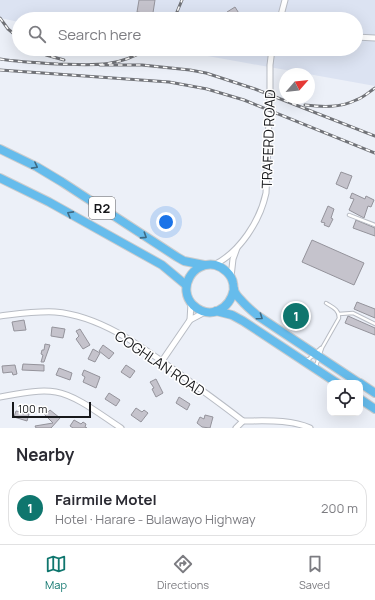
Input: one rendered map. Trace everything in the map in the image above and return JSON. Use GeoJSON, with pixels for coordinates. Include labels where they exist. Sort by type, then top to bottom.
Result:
{"type":"FeatureCollection","features":[{"type":"Feature","properties":{"kind":"highway","name":"R2"},"geometry":{"type":"LineString","coordinates":[[0,149],[37,167],[62,182],[184,261],[204,265],[214,265]]}},
{"type":"Feature","properties":{"kind":"highway","name":"R2"},"geometry":{"type":"LineString","coordinates":[[0,178],[49,202],[162,265],[186,285]]}},
{"type":"Feature","properties":{"kind":"highway"},"geometry":{"type":"LineString","coordinates":[[204,265],[192,272],[186,285],[188,298],[191,303],[200,310],[206,312],[216,311],[223,308],[229,303],[234,289],[231,277],[221,267],[214,265]]}},
{"type":"Feature","properties":{"kind":"highway"},"geometry":{"type":"LineString","coordinates":[[234,289],[247,308],[355,380]]}},
{"type":"Feature","properties":{"kind":"highway"},"geometry":{"type":"LineString","coordinates":[[216,311],[232,315],[333,380]]}},
{"type":"Feature","properties":{"kind":"highway"},"geometry":{"type":"LineString","coordinates":[[363,385],[375,394]]}},
{"type":"Feature","properties":{"kind":"highway"},"geometry":{"type":"LineString","coordinates":[[363,401],[375,409]]}},
{"type":"Feature","properties":{"kind":"street"},"geometry":{"type":"LineString","coordinates":[[282,12],[285,0]]}},
{"type":"Feature","properties":{"kind":"street"},"geometry":{"type":"LineString","coordinates":[[363,37],[375,38]]}},
{"type":"Feature","properties":{"kind":"street","name":"TRAFERD ROAD"},"geometry":{"type":"LineString","coordinates":[[214,265],[228,257],[238,246],[259,218],[263,207],[266,193],[271,56]]}},
{"type":"Feature","properties":{"kind":"street","name":"TRAFERD ROAD"},"geometry":{"type":"LineString","coordinates":[[231,277],[233,259],[238,246]]}},
{"type":"Feature","properties":{"kind":"street"},"geometry":{"type":"LineString","coordinates":[[190,320],[191,303]]}},
{"type":"Feature","properties":{"kind":"street","name":"COGHLAN ROAD"},"geometry":{"type":"LineString","coordinates":[[0,316],[55,312],[86,319],[121,335],[162,361],[243,421]]}},
{"type":"Feature","properties":{"kind":"street"},"geometry":{"type":"LineString","coordinates":[[162,361],[190,320],[206,312]]}},
{"type":"Feature","properties":{"kind":"street"},"geometry":{"type":"LineString","coordinates":[[0,397],[34,392],[54,392],[66,395],[78,400],[121,428]]}},
{"type":"Feature","properties":{"kind":"street"},"geometry":{"type":"LineString","coordinates":[[236,428],[243,421],[275,421],[304,425],[310,428]]}},
{"type":"Feature","properties":{"kind":"lane"},"geometry":{"type":"LineString","coordinates":[[349,215],[375,226]]}},
{"type":"Feature","properties":{"kind":"lane"},"geometry":{"type":"LineString","coordinates":[[304,361],[317,355],[339,318],[339,314],[336,309],[326,303]]}},
{"type":"Feature","properties":{"kind":"lane"},"geometry":{"type":"LineString","coordinates":[[339,314],[353,313],[375,324]]}},
{"type":"Feature","properties":{"kind":"lane"},"geometry":{"type":"LineString","coordinates":[[315,368],[317,355]]}},
{"type":"Feature","properties":{"kind":"shaded area"},"geometry":{"type":"Polygon","coordinates":[[[0,0],[375,0],[375,86],[315,75],[315,68],[279,69],[208,56],[363,56],[363,12],[12,12],[12,21],[0,18],[0,0]]]}},
{"type":"Feature","properties":{"kind":"building"},"geometry":{"type":"Polygon","coordinates":[[[139,0],[155,0],[153,12],[137,12],[139,0]]]}},
{"type":"Feature","properties":{"kind":"building"},"geometry":{"type":"Polygon","coordinates":[[[235,7],[238,12],[227,12],[235,7]]]}},
{"type":"Feature","properties":{"kind":"building"},"geometry":{"type":"Polygon","coordinates":[[[341,172],[352,176],[347,189],[336,184],[341,172]]]}},
{"type":"Feature","properties":{"kind":"building"},"geometry":{"type":"Polygon","coordinates":[[[352,193],[365,199],[366,196],[374,200],[371,207],[368,206],[364,218],[349,210],[354,199],[350,198],[352,193]]]}},
{"type":"Feature","properties":{"kind":"building"},"geometry":{"type":"Polygon","coordinates":[[[328,206],[334,209],[331,218],[333,219],[329,227],[324,225],[325,223],[321,222],[328,206]]]}},
{"type":"Feature","properties":{"kind":"building"},"geometry":{"type":"Polygon","coordinates":[[[356,220],[375,228],[375,236],[353,228],[356,220]]]}},
{"type":"Feature","properties":{"kind":"building"},"geometry":{"type":"Polygon","coordinates":[[[312,240],[364,263],[354,285],[302,262],[312,240]]]}},
{"type":"Feature","properties":{"kind":"building"},"geometry":{"type":"Polygon","coordinates":[[[357,302],[375,309],[375,318],[354,309],[357,302]]]}},
{"type":"Feature","properties":{"kind":"building"},"geometry":{"type":"Polygon","coordinates":[[[348,316],[375,328],[375,335],[345,323],[348,316]]]}},
{"type":"Feature","properties":{"kind":"building"},"geometry":{"type":"Polygon","coordinates":[[[24,320],[26,330],[14,331],[12,322],[24,320]]]}},
{"type":"Feature","properties":{"kind":"building"},"geometry":{"type":"Polygon","coordinates":[[[52,327],[65,329],[63,338],[51,336],[52,327]]]}},
{"type":"Feature","properties":{"kind":"building"},"geometry":{"type":"Polygon","coordinates":[[[80,329],[90,345],[83,349],[76,339],[79,336],[76,331],[80,329]]]}},
{"type":"Feature","properties":{"kind":"building"},"geometry":{"type":"Polygon","coordinates":[[[45,344],[50,345],[44,362],[41,362],[43,355],[41,354],[42,350],[44,350],[45,344]]]}},
{"type":"Feature","properties":{"kind":"building"},"geometry":{"type":"Polygon","coordinates":[[[103,345],[114,353],[109,359],[99,351],[103,345]]]}},
{"type":"Feature","properties":{"kind":"building"},"geometry":{"type":"Polygon","coordinates":[[[93,349],[100,353],[95,362],[88,359],[93,349]]]}},
{"type":"Feature","properties":{"kind":"building"},"geometry":{"type":"Polygon","coordinates":[[[23,364],[44,365],[44,371],[22,370],[23,364]]]}},
{"type":"Feature","properties":{"kind":"building"},"geometry":{"type":"Polygon","coordinates":[[[15,365],[17,374],[13,375],[12,372],[3,373],[2,366],[15,365]]]}},
{"type":"Feature","properties":{"kind":"building"},"geometry":{"type":"Polygon","coordinates":[[[126,365],[135,371],[130,378],[121,372],[126,365]]]}},
{"type":"Feature","properties":{"kind":"building"},"geometry":{"type":"Polygon","coordinates":[[[59,368],[72,373],[70,380],[56,375],[59,368]]]}},
{"type":"Feature","properties":{"kind":"building"},"geometry":{"type":"Polygon","coordinates":[[[84,370],[100,377],[96,388],[83,382],[85,377],[82,375],[84,370]]]}},
{"type":"Feature","properties":{"kind":"building"},"geometry":{"type":"Polygon","coordinates":[[[156,379],[163,393],[156,397],[152,389],[154,388],[150,382],[156,379]]]}},
{"type":"Feature","properties":{"kind":"building"},"geometry":{"type":"Polygon","coordinates":[[[109,393],[120,400],[116,406],[105,399],[109,393]]]}},
{"type":"Feature","properties":{"kind":"building"},"geometry":{"type":"Polygon","coordinates":[[[179,397],[190,404],[187,410],[176,403],[179,397]]]}},
{"type":"Feature","properties":{"kind":"building"},"geometry":{"type":"Polygon","coordinates":[[[136,408],[142,412],[144,410],[148,413],[141,422],[131,415],[136,408]]]}},
{"type":"Feature","properties":{"kind":"building"},"geometry":{"type":"Polygon","coordinates":[[[50,410],[60,418],[51,428],[36,428],[35,426],[53,423],[44,414],[46,411],[48,412],[50,410]]]}},
{"type":"Feature","properties":{"kind":"building"},"geometry":{"type":"Polygon","coordinates":[[[16,411],[29,414],[27,421],[14,417],[16,411]]]}},
{"type":"Feature","properties":{"kind":"building"},"geometry":{"type":"Polygon","coordinates":[[[205,415],[213,417],[210,428],[202,427],[197,423],[200,417],[204,419],[205,415]]]}},
{"type":"Feature","properties":{"kind":"building"},"geometry":{"type":"Polygon","coordinates":[[[74,420],[81,424],[83,422],[86,424],[85,427],[87,428],[73,428],[70,426],[74,420]]]}},
{"type":"Feature","properties":{"kind":"railway"},"geometry":{"type":"LineString","coordinates":[[177,12],[182,0]]}},
{"type":"Feature","properties":{"kind":"railway"},"geometry":{"type":"LineString","coordinates":[[0,18],[12,32]]}},
{"type":"Feature","properties":{"kind":"railway"},"geometry":{"type":"LineString","coordinates":[[50,56],[64,60]]}},
{"type":"Feature","properties":{"kind":"railway"},"geometry":{"type":"LineString","coordinates":[[0,59],[22,62],[93,65],[125,60],[134,56]]}},
{"type":"Feature","properties":{"kind":"railway"},"geometry":{"type":"LineString","coordinates":[[100,65],[142,65],[206,73],[255,89],[375,136]]}},
{"type":"Feature","properties":{"kind":"railway"},"geometry":{"type":"LineString","coordinates":[[0,70],[169,82],[207,89],[244,100],[375,153]]}},
{"type":"Feature","properties":{"kind":"railway"},"geometry":{"type":"LineString","coordinates":[[305,105],[337,106],[350,103],[361,98],[375,88]]}},
{"type":"Feature","properties":{"kind":"place","name":"Fairmile Motel"},"geometry":{"type":"Point","coordinates":[296,316]}}]}
